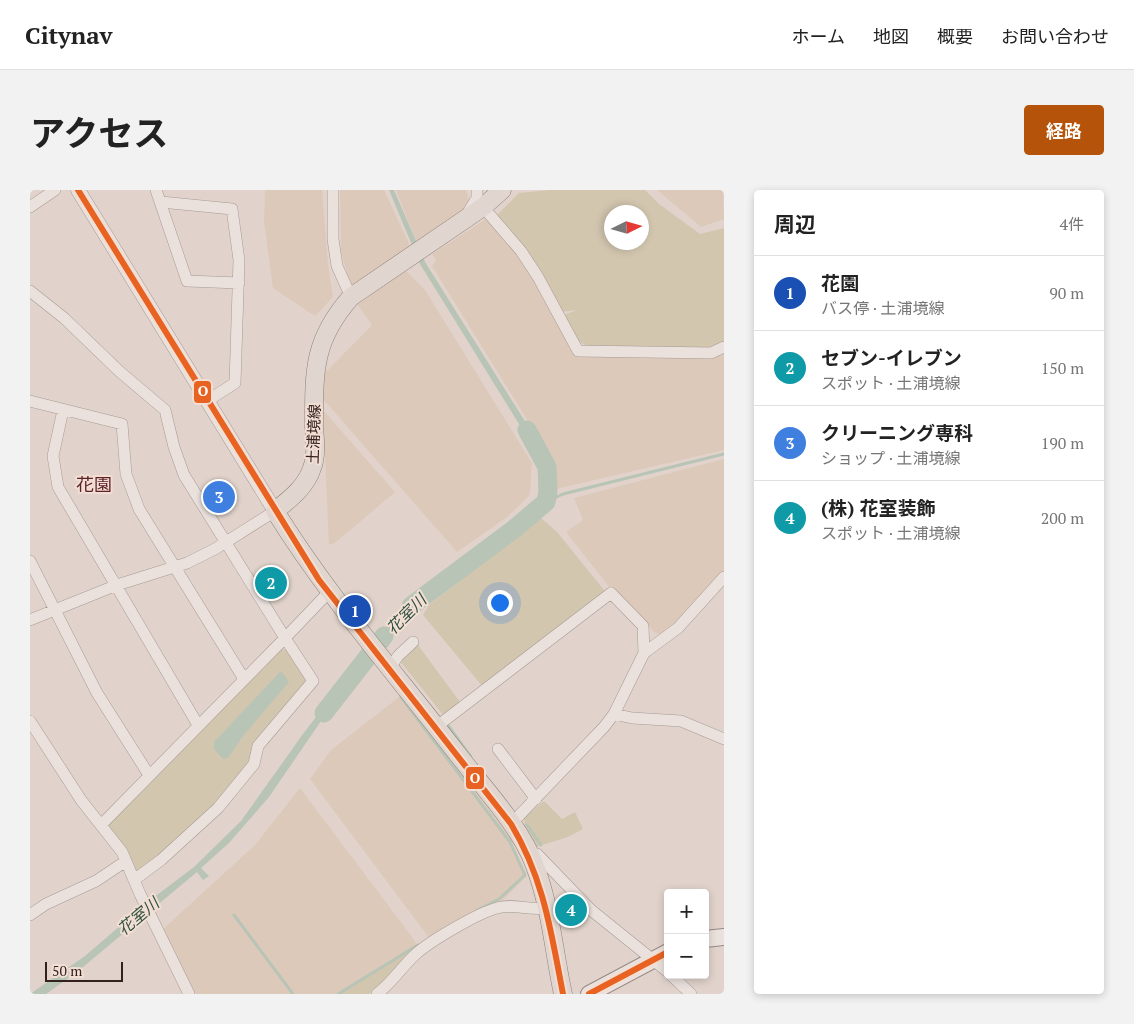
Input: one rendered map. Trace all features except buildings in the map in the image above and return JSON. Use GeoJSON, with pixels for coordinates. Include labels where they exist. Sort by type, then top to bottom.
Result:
{"type":"FeatureCollection","features":[{"type":"Feature","properties":{"kind":"main road","name":"土浦境線"},"geometry":{"type":"LineString","coordinates":[[275,511],[298,492],[313,466],[314,384],[317,359],[330,324],[351,297],[478,211],[502,190]]}},
{"type":"Feature","properties":{"kind":"main road"},"geometry":{"type":"LineString","coordinates":[[275,511],[329,592],[363,632],[511,824],[530,854],[547,908],[563,994]]}},
{"type":"Feature","properties":{"kind":"main road"},"geometry":{"type":"LineString","coordinates":[[709,939],[724,937]]}},
{"type":"Feature","properties":{"kind":"main road"},"geometry":{"type":"LineString","coordinates":[[589,994],[664,954]]}},
{"type":"Feature","properties":{"kind":"street"},"geometry":{"type":"LineString","coordinates":[[30,207],[55,190]]}},
{"type":"Feature","properties":{"kind":"street"},"geometry":{"type":"LineString","coordinates":[[30,620],[117,585],[175,568],[201,557],[275,511],[78,190]]}},
{"type":"Feature","properties":{"kind":"street"},"geometry":{"type":"LineString","coordinates":[[156,190],[187,281],[239,283]]}},
{"type":"Feature","properties":{"kind":"street"},"geometry":{"type":"LineString","coordinates":[[333,190],[333,239],[337,266],[351,297]]}},
{"type":"Feature","properties":{"kind":"street"},"geometry":{"type":"LineString","coordinates":[[477,190],[476,198],[469,211],[478,211],[530,264],[578,351],[711,354],[724,347]]}},
{"type":"Feature","properties":{"kind":"street"},"geometry":{"type":"LineString","coordinates":[[161,202],[232,209],[239,260],[235,383],[207,401]]}},
{"type":"Feature","properties":{"kind":"street"},"geometry":{"type":"LineString","coordinates":[[30,291],[64,318],[119,372],[165,410],[180,466],[313,681],[258,746],[254,764],[218,808],[161,860],[134,880]]}},
{"type":"Feature","properties":{"kind":"street"},"geometry":{"type":"LineString","coordinates":[[30,401],[122,424],[123,457],[131,491],[139,509],[244,679]]}},
{"type":"Feature","properties":{"kind":"street"},"geometry":{"type":"LineString","coordinates":[[63,410],[53,456],[56,479],[71,513],[136,616],[152,650],[198,725]]}},
{"type":"Feature","properties":{"kind":"street"},"geometry":{"type":"LineString","coordinates":[[30,561],[96,693],[149,775]]}},
{"type":"Feature","properties":{"kind":"street"},"geometry":{"type":"LineString","coordinates":[[644,653],[678,628],[724,577]]}},
{"type":"Feature","properties":{"kind":"street"},"geometry":{"type":"LineString","coordinates":[[101,824],[329,592]]}},
{"type":"Feature","properties":{"kind":"street"},"geometry":{"type":"LineString","coordinates":[[436,727],[611,593],[654,637],[662,641]]}},
{"type":"Feature","properties":{"kind":"street"},"geometry":{"type":"LineString","coordinates":[[511,824],[614,714],[644,653],[643,626]]}},
{"type":"Feature","properties":{"kind":"street"},"geometry":{"type":"LineString","coordinates":[[388,665],[413,642]]}},
{"type":"Feature","properties":{"kind":"street"},"geometry":{"type":"LineString","coordinates":[[614,714],[632,718],[682,721],[724,739]]}},
{"type":"Feature","properties":{"kind":"street"},"geometry":{"type":"LineString","coordinates":[[30,721],[63,773],[122,852],[140,894],[189,994]]}},
{"type":"Feature","properties":{"kind":"street"},"geometry":{"type":"LineString","coordinates":[[498,749],[536,799]]}},
{"type":"Feature","properties":{"kind":"street"},"geometry":{"type":"LineString","coordinates":[[530,854],[537,854],[592,910],[664,969]]}},
{"type":"Feature","properties":{"kind":"street"},"geometry":{"type":"LineString","coordinates":[[30,914],[96,882],[126,861]]}},
{"type":"Feature","properties":{"kind":"street"},"geometry":{"type":"LineString","coordinates":[[381,993],[416,953],[475,918],[498,907],[537,910],[547,908]]}},
{"type":"Feature","properties":{"kind":"street"},"geometry":{"type":"LineString","coordinates":[[675,979],[691,994]]}},
{"type":"Feature","properties":{"kind":"shaded area"},"geometry":{"type":"Polygon","coordinates":[[[265,190],[322,190],[328,264],[333,297],[315,316],[273,288],[264,222],[265,190]]]}},
{"type":"Feature","properties":{"kind":"shaded area"},"geometry":{"type":"Polygon","coordinates":[[[340,190],[384,190],[411,248],[356,286],[350,283],[341,252],[340,190]]]}},
{"type":"Feature","properties":{"kind":"shaded area"},"geometry":{"type":"Polygon","coordinates":[[[396,190],[466,190],[470,203],[465,209],[417,244],[396,190]]]}},
{"type":"Feature","properties":{"kind":"shaded area"},"geometry":{"type":"Polygon","coordinates":[[[550,190],[645,190],[659,204],[700,234],[724,228],[724,343],[715,348],[592,348],[577,341],[564,315],[577,310],[561,312],[497,215],[519,193],[550,190]]]}},
{"type":"Feature","properties":{"kind":"shaded area"},"geometry":{"type":"Polygon","coordinates":[[[657,190],[723,190],[724,219],[701,227],[657,190]]]}},
{"type":"Feature","properties":{"kind":"shaded area"},"geometry":{"type":"Polygon","coordinates":[[[486,219],[508,242],[534,278],[574,355],[584,357],[713,356],[724,351],[724,450],[556,489],[552,460],[432,266],[436,260],[432,254],[486,219]]]}},
{"type":"Feature","properties":{"kind":"shaded area"},"geometry":{"type":"Polygon","coordinates":[[[406,271],[425,290],[532,463],[528,497],[507,517],[457,552],[323,399],[324,374],[372,325],[357,304],[406,271]]]}},
{"type":"Feature","properties":{"kind":"shaded area"},"geometry":{"type":"Polygon","coordinates":[[[323,410],[395,492],[335,543],[329,545],[323,410]]]}},
{"type":"Feature","properties":{"kind":"shaded area"},"geometry":{"type":"Polygon","coordinates":[[[724,459],[724,572],[681,619],[660,635],[654,632],[610,588],[566,532],[583,520],[574,498],[724,459]]]}},
{"type":"Feature","properties":{"kind":"shaded area"},"geometry":{"type":"Polygon","coordinates":[[[541,518],[557,532],[604,590],[604,594],[483,687],[423,615],[429,605],[541,518]]]}},
{"type":"Feature","properties":{"kind":"shaded area"},"geometry":{"type":"Polygon","coordinates":[[[418,645],[460,702],[444,716],[400,661],[418,645]]]}},
{"type":"Feature","properties":{"kind":"shaded area"},"geometry":{"type":"Polygon","coordinates":[[[282,649],[286,650],[306,680],[305,685],[250,764],[202,819],[139,872],[134,870],[109,827],[109,822],[282,649]]]}},
{"type":"Feature","properties":{"kind":"shaded area"},"geometry":{"type":"Polygon","coordinates":[[[403,694],[513,840],[512,844],[527,876],[503,900],[473,913],[430,939],[310,779],[331,750],[403,694]]]}},
{"type":"Feature","properties":{"kind":"shaded area"},"geometry":{"type":"Polygon","coordinates":[[[300,788],[418,945],[335,994],[194,994],[162,930],[255,845],[300,788]]]}},
{"type":"Feature","properties":{"kind":"shaded area"},"geometry":{"type":"Polygon","coordinates":[[[544,801],[562,819],[575,812],[583,829],[568,837],[536,847],[525,831],[524,817],[544,801]]]}},
{"type":"Feature","properties":{"kind":"shaded area"},"geometry":{"type":"Polygon","coordinates":[[[418,946],[389,978],[369,994],[340,994],[418,946]]]}},
{"type":"Feature","properties":{"kind":"water"},"geometry":{"type":"Polygon","coordinates":[[[389,190],[394,190],[425,262],[543,450],[537,453],[420,264],[389,190]]]}},
{"type":"Feature","properties":{"kind":"water"},"geometry":{"type":"Polygon","coordinates":[[[427,588],[432,594],[369,651],[269,797],[229,843],[201,868],[209,876],[203,880],[197,872],[77,972],[46,994],[30,994],[85,956],[149,901],[194,867],[241,821],[303,734],[392,619],[427,588]]]}},
{"type":"Feature","properties":{"kind":"water"},"geometry":{"type":"Polygon","coordinates":[[[281,671],[289,682],[243,736],[228,758],[223,759],[214,749],[214,742],[281,671]]]}},
{"type":"Feature","properties":{"kind":"waterway","name":"花室川"},"geometry":{"type":"LineString","coordinates":[[411,606],[514,529],[546,502],[548,491],[547,467],[527,430]]}},
{"type":"Feature","properties":{"kind":"waterway"},"geometry":{"type":"LineString","coordinates":[[546,502],[563,494],[724,454]]}},
{"type":"Feature","properties":{"kind":"waterway","name":"花室川"},"geometry":{"type":"LineString","coordinates":[[324,713],[384,636]]}},
{"type":"Feature","properties":{"kind":"waterway"},"geometry":{"type":"LineString","coordinates":[[401,697],[510,842],[525,875],[499,899],[476,911]]}},
{"type":"Feature","properties":{"kind":"waterway"},"geometry":{"type":"LineString","coordinates":[[447,724],[471,757]]}},
{"type":"Feature","properties":{"kind":"waterway"},"geometry":{"type":"LineString","coordinates":[[527,825],[541,845]]}},
{"type":"Feature","properties":{"kind":"waterway"},"geometry":{"type":"LineString","coordinates":[[234,915],[293,994]]}},
{"type":"Feature","properties":{"kind":"waterway"},"geometry":{"type":"LineString","coordinates":[[338,994],[418,945]]}},
{"type":"Feature","properties":{"kind":"transit line","name":"O"},"geometry":{"type":"LineString","coordinates":[[78,190],[319,580],[511,824],[539,886],[550,927],[563,994]]}},
{"type":"Feature","properties":{"kind":"transit line","name":"O"},"geometry":{"type":"LineString","coordinates":[[589,994],[664,954]]}},
{"type":"Feature","properties":{"kind":"place","name":"クリーニング専科"},"geometry":{"type":"Point","coordinates":[219,497]}},
{"type":"Feature","properties":{"kind":"place","name":"セブン-イレブン"},"geometry":{"type":"Point","coordinates":[271,583]}},
{"type":"Feature","properties":{"kind":"place","name":"花園"},"geometry":{"type":"Point","coordinates":[355,611]}},
{"type":"Feature","properties":{"kind":"place","name":"(株) 花室装飾"},"geometry":{"type":"Point","coordinates":[571,910]}},
{"type":"Feature","properties":{"kind":"district","name":"花園"},"geometry":{"type":"Point","coordinates":[94,484]}}]}
